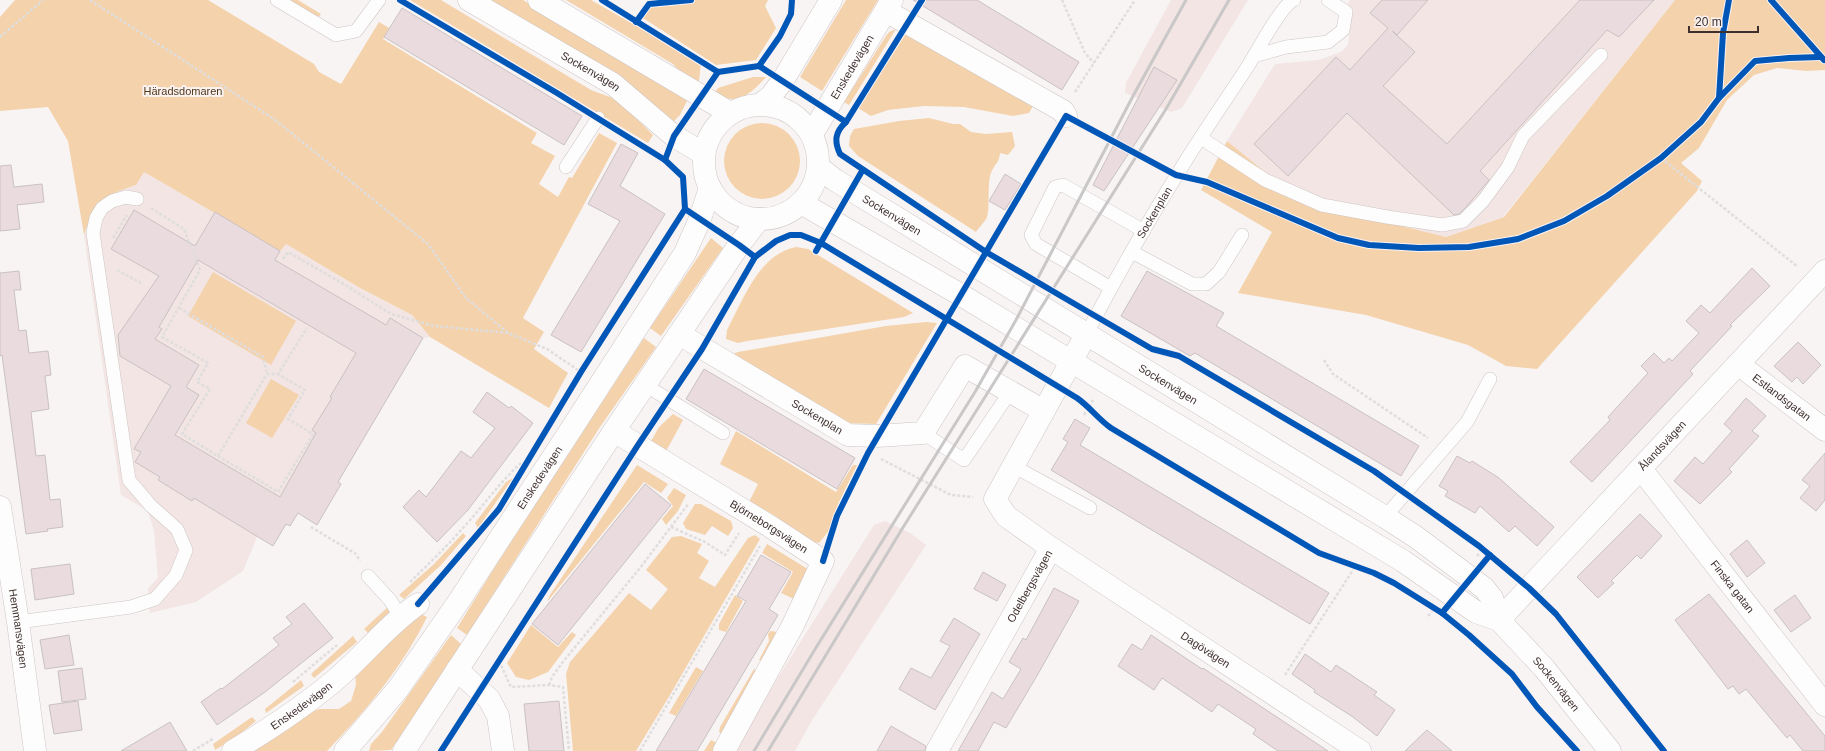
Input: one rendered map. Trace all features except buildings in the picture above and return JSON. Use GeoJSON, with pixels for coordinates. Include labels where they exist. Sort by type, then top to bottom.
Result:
{"type":"FeatureCollection","features":[{"type":"Feature","properties":{"kind":"street","name":"Sockenvägen"},"geometry":{"type":"LineString","coordinates":[[469,0],[613,84],[674,136],[704,154]]}},
{"type":"Feature","properties":{"kind":"street"},"geometry":{"type":"LineString","coordinates":[[539,0],[730,113]]}},
{"type":"Feature","properties":{"kind":"street"},"geometry":{"type":"LineString","coordinates":[[761,104],[771,96],[783,80],[831,0]]}},
{"type":"Feature","properties":{"kind":"street"},"geometry":{"type":"LineString","coordinates":[[889,5],[1065,113]]}},
{"type":"Feature","properties":{"kind":"street","name":"Enskedevägen"},"geometry":{"type":"LineString","coordinates":[[812,134],[889,5]]}},
{"type":"Feature","properties":{"kind":"street"},"geometry":{"type":"LineString","coordinates":[[761,104],[782,108],[791,112],[812,134],[818,150],[818,167],[813,187],[801,203],[788,212],[774,218],[759,220],[743,217],[718,201],[710,188],[704,172],[706,142],[720,121],[730,113],[745,106],[761,104]]}},
{"type":"Feature","properties":{"kind":"street","name":"Sockenvägen"},"geometry":{"type":"LineString","coordinates":[[818,167],[835,180],[977,268],[1087,333],[1416,537],[1484,588],[1492,598],[1499,620],[1544,668],[1610,751]]}},
{"type":"Feature","properties":{"kind":"street","name":"Enskedevägen"},"geometry":{"type":"LineString","coordinates":[[345,751],[398,689],[459,601],[570,431],[685,253],[700,219],[710,188]]}},
{"type":"Feature","properties":{"kind":"street","name":"Sockenvägen"},"geometry":{"type":"LineString","coordinates":[[801,203],[1072,361],[1403,561],[1476,612],[1499,620]]}},
{"type":"Feature","properties":{"kind":"street"},"geometry":{"type":"LineString","coordinates":[[404,751],[614,431],[739,245],[759,220]]}},
{"type":"Feature","properties":{"kind":"street","name":"Ålandsvägen"},"geometry":{"type":"LineString","coordinates":[[1499,620],[1820,276]]}},
{"type":"Feature","properties":{"kind":"street","name":"Odelbergsvägen"},"geometry":{"type":"LineString","coordinates":[[937,751],[1051,548],[1006,516],[995,499],[1087,333]]}},
{"type":"Feature","properties":{"kind":"street","name":"Sockenplan"},"geometry":{"type":"LineString","coordinates":[[679,334],[848,435],[877,436],[923,433]]}},
{"type":"Feature","properties":{"kind":"street","name":"Estlandsgatan"},"geometry":{"type":"LineString","coordinates":[[1738,364],[1825,430]]}},
{"type":"Feature","properties":{"kind":"street"},"geometry":{"type":"LineString","coordinates":[[923,433],[965,366],[1044,411]]}},
{"type":"Feature","properties":{"kind":"street","name":"Björneborgsvägen"},"geometry":{"type":"LineString","coordinates":[[614,431],[771,527],[823,561],[793,625],[724,751]]}},
{"type":"Feature","properties":{"kind":"street","name":"Finska gatan"},"geometry":{"type":"LineString","coordinates":[[1641,469],[1825,704]]}},
{"type":"Feature","properties":{"kind":"street","name":"Hemmansvägen"},"geometry":{"type":"LineString","coordinates":[[0,507],[18,622],[35,751]]}},
{"type":"Feature","properties":{"kind":"street","name":"Dagövägen"},"geometry":{"type":"LineString","coordinates":[[1051,548],[1360,751]]}},
{"type":"Feature","properties":{"kind":"street","name":"Enskedevägen"},"geometry":{"type":"LineString","coordinates":[[233,751],[264,732],[334,681],[409,610]]}},
{"type":"Feature","properties":{"kind":"street"},"geometry":{"type":"LineString","coordinates":[[457,670],[490,699],[498,716],[503,751]]}},
{"type":"Feature","properties":{"kind":"lane"},"geometry":{"type":"LineString","coordinates":[[277,0],[336,35],[356,31],[379,0]]}},
{"type":"Feature","properties":{"kind":"lane","name":"Sockenplan"},"geometry":{"type":"LineString","coordinates":[[1087,333],[1144,231],[1200,138],[1289,2],[1294,0]]}},
{"type":"Feature","properties":{"kind":"lane"},"geometry":{"type":"LineString","coordinates":[[1254,56],[1286,47],[1328,42],[1343,30],[1346,12],[1328,0]]}},
{"type":"Feature","properties":{"kind":"lane"},"geometry":{"type":"LineString","coordinates":[[1200,138],[1265,180],[1322,205],[1442,225],[1463,221],[1484,201],[1508,167],[1523,136],[1601,55]]}},
{"type":"Feature","properties":{"kind":"lane"},"geometry":{"type":"LineString","coordinates":[[566,167],[598,118]]}},
{"type":"Feature","properties":{"kind":"lane"},"geometry":{"type":"LineString","coordinates":[[1111,288],[1036,244],[1031,235],[1055,187],[1063,185],[1144,231]]}},
{"type":"Feature","properties":{"kind":"lane"},"geometry":{"type":"LineString","coordinates":[[18,622],[131,608],[154,599],[176,575],[186,550],[177,529],[151,506],[129,480],[93,233],[96,218],[102,208],[112,202],[126,197],[138,199]]}},
{"type":"Feature","properties":{"kind":"lane"},"geometry":{"type":"LineString","coordinates":[[1132,252],[1192,284],[1206,284],[1219,272],[1242,235]]}},
{"type":"Feature","properties":{"kind":"lane"},"geometry":{"type":"LineString","coordinates":[[1384,517],[1467,422],[1490,379]]}},
{"type":"Feature","properties":{"kind":"lane"},"geometry":{"type":"LineString","coordinates":[[645,385],[723,433]]}},
{"type":"Feature","properties":{"kind":"lane"},"geometry":{"type":"LineString","coordinates":[[923,433],[964,460],[1010,392]]}},
{"type":"Feature","properties":{"kind":"lane"},"geometry":{"type":"LineString","coordinates":[[1014,466],[1090,508]]}},
{"type":"Feature","properties":{"kind":"lane"},"geometry":{"type":"LineString","coordinates":[[368,576],[390,600],[409,610]]}},
{"type":"Feature","properties":{"kind":"path"},"geometry":{"type":"LineString","coordinates":[[0,37],[43,0]]}},
{"type":"Feature","properties":{"kind":"path"},"geometry":{"type":"LineString","coordinates":[[90,0],[274,119],[428,244],[466,298],[508,333]]}},
{"type":"Feature","properties":{"kind":"path"},"geometry":{"type":"LineString","coordinates":[[1062,0],[1085,52],[1094,63]]}},
{"type":"Feature","properties":{"kind":"path"},"geometry":{"type":"LineString","coordinates":[[1065,113],[1094,63],[1135,0]]}},
{"type":"Feature","properties":{"kind":"path"},"geometry":{"type":"LineString","coordinates":[[1666,153],[1658,160],[1820,276]]}},
{"type":"Feature","properties":{"kind":"path"},"geometry":{"type":"LineString","coordinates":[[111,242],[138,199],[184,228],[200,270],[162,337],[208,363],[197,382],[210,389],[182,434],[278,492],[313,434],[288,419],[305,390],[278,374],[267,374]]}},
{"type":"Feature","properties":{"kind":"path"},"geometry":{"type":"LineString","coordinates":[[283,259],[288,252],[347,286],[391,314],[434,326],[508,333],[547,349],[581,372]]}},
{"type":"Feature","properties":{"kind":"path"},"geometry":{"type":"LineString","coordinates":[[115,270],[141,283]]}},
{"type":"Feature","properties":{"kind":"path"},"geometry":{"type":"LineString","coordinates":[[179,308],[263,357],[267,374],[218,456]]}},
{"type":"Feature","properties":{"kind":"path"},"geometry":{"type":"LineString","coordinates":[[278,374],[307,328]]}},
{"type":"Feature","properties":{"kind":"path"},"geometry":{"type":"LineString","coordinates":[[1324,360],[1333,374],[1443,448]]}},
{"type":"Feature","properties":{"kind":"path"},"geometry":{"type":"LineString","coordinates":[[577,378],[585,365]]}},
{"type":"Feature","properties":{"kind":"path"},"geometry":{"type":"LineString","coordinates":[[1058,386],[1089,406],[1094,412]]}},
{"type":"Feature","properties":{"kind":"path"},"geometry":{"type":"LineString","coordinates":[[522,472],[530,460]]}},
{"type":"Feature","properties":{"kind":"path"},"geometry":{"type":"LineString","coordinates":[[549,685],[552,677],[562,663],[640,568],[702,486]]}},
{"type":"Feature","properties":{"kind":"path"},"geometry":{"type":"LineString","coordinates":[[671,527],[705,542],[725,555],[751,515]]}},
{"type":"Feature","properties":{"kind":"path"},"geometry":{"type":"LineString","coordinates":[[640,751],[771,527]]}},
{"type":"Feature","properties":{"kind":"path"},"geometry":{"type":"LineString","coordinates":[[311,528],[349,550]]}},
{"type":"Feature","properties":{"kind":"path"},"geometry":{"type":"LineString","coordinates":[[1471,578],[1490,555],[1480,546]]}},
{"type":"Feature","properties":{"kind":"path"},"geometry":{"type":"LineString","coordinates":[[1273,693],[1355,567]]}},
{"type":"Feature","properties":{"kind":"path"},"geometry":{"type":"LineString","coordinates":[[1427,604],[1442,613],[1455,597]]}},
{"type":"Feature","properties":{"kind":"path"},"geometry":{"type":"LineString","coordinates":[[480,691],[503,654]]}},
{"type":"Feature","properties":{"kind":"path"},"geometry":{"type":"LineString","coordinates":[[499,661],[512,687],[549,685],[564,687],[569,751]]}},
{"type":"Feature","properties":{"kind":"shaded area"},"geometry":{"type":"Polygon","coordinates":[[[1171,0],[1248,0],[1182,108],[1171,112],[1125,93],[1126,83],[1171,0]]]}},
{"type":"Feature","properties":{"kind":"shaded area"},"geometry":{"type":"Polygon","coordinates":[[[1350,0],[1675,0],[1503,217],[1446,237],[1357,215],[1275,180],[1227,141],[1275,64],[1319,60],[1341,52],[1348,45],[1350,30],[1348,3],[1350,0]]]}},
{"type":"Feature","properties":{"kind":"shaded area"},"geometry":{"type":"Polygon","coordinates":[[[144,172],[280,251],[286,244],[357,287],[412,315],[430,337],[423,338],[338,481],[341,484],[317,525],[298,513],[290,526],[286,524],[257,537],[243,571],[196,602],[150,613],[148,589],[158,577],[154,531],[148,511],[121,495],[84,235],[90,217],[99,203],[120,190],[136,185],[144,172]]]}},
{"type":"Feature","properties":{"kind":"shaded area"},"geometry":{"type":"Polygon","coordinates":[[[885,521],[910,533],[926,545],[811,722],[795,751],[734,751],[745,730],[874,525],[885,521]]]}},
{"type":"Feature","properties":{"kind":"green space","name":"Häradsdomaren"},"geometry":{"type":"Polygon","coordinates":[[[15,0],[208,0],[314,64],[319,72],[341,84],[379,22],[389,28],[383,39],[537,133],[531,143],[555,156],[539,184],[558,197],[569,177],[572,178],[599,133],[617,143],[523,318],[544,332],[534,349],[568,373],[549,408],[430,337],[412,315],[358,287],[286,244],[280,251],[144,172],[136,185],[115,193],[101,202],[92,215],[84,235],[68,141],[48,107],[0,111],[0,17],[15,0]]]}},
{"type":"Feature","properties":{"kind":"green space"},"geometry":{"type":"Polygon","coordinates":[[[288,0],[298,0],[321,14],[318,18],[288,0]]]}},
{"type":"Feature","properties":{"kind":"green space"},"geometry":{"type":"Polygon","coordinates":[[[410,0],[441,0],[591,90],[618,100],[653,135],[648,143],[410,0]]]}},
{"type":"Feature","properties":{"kind":"green space"},"geometry":{"type":"Polygon","coordinates":[[[485,0],[523,0],[686,97],[687,101],[680,115],[674,121],[668,120],[485,0]]]}},
{"type":"Feature","properties":{"kind":"green space"},"geometry":{"type":"Polygon","coordinates":[[[566,0],[591,0],[701,63],[699,81],[696,83],[681,73],[673,64],[566,0]]]}},
{"type":"Feature","properties":{"kind":"green space"},"geometry":{"type":"Polygon","coordinates":[[[647,0],[768,0],[765,6],[776,28],[756,60],[716,65],[643,18],[647,0]]]}},
{"type":"Feature","properties":{"kind":"green space"},"geometry":{"type":"Polygon","coordinates":[[[846,0],[878,0],[822,91],[800,77],[846,0]]]}},
{"type":"Feature","properties":{"kind":"green space"},"geometry":{"type":"Polygon","coordinates":[[[1675,0],[1825,0],[1825,70],[1806,71],[1777,68],[1754,75],[1727,100],[1699,148],[1681,163],[1702,181],[1697,191],[1537,369],[1506,366],[1468,345],[1366,315],[1238,293],[1272,232],[1201,190],[1227,141],[1275,180],[1357,215],[1446,237],[1504,217],[1675,0]]]}},
{"type":"Feature","properties":{"kind":"green space"},"geometry":{"type":"Polygon","coordinates":[[[896,29],[849,105],[844,102],[886,36],[889,32],[896,29]]]}},
{"type":"Feature","properties":{"kind":"green space"},"geometry":{"type":"Polygon","coordinates":[[[907,32],[1033,106],[1029,113],[1013,116],[964,107],[924,106],[888,110],[871,116],[858,108],[907,32]]]}},
{"type":"Feature","properties":{"kind":"green space"},"geometry":{"type":"Polygon","coordinates":[[[753,77],[766,77],[751,92],[742,97],[730,99],[713,95],[718,88],[753,77]]]}},
{"type":"Feature","properties":{"kind":"green space"},"geometry":{"type":"Polygon","coordinates":[[[929,118],[953,124],[960,124],[971,132],[986,134],[1012,132],[1015,146],[1008,155],[1000,153],[999,160],[992,170],[989,183],[987,217],[976,232],[858,156],[849,146],[850,136],[854,129],[899,121],[929,118]]]}},
{"type":"Feature","properties":{"kind":"green space"},"geometry":{"type":"Polygon","coordinates":[[[755,123],[769,123],[783,129],[794,140],[800,154],[800,168],[797,176],[789,188],[783,193],[769,199],[755,199],[741,193],[730,182],[724,168],[724,154],[730,140],[741,129],[755,123]]]}},
{"type":"Feature","properties":{"kind":"green space"},"geometry":{"type":"Polygon","coordinates":[[[711,238],[723,248],[661,336],[650,328],[711,238]]]}},
{"type":"Feature","properties":{"kind":"green space"},"geometry":{"type":"Polygon","coordinates":[[[796,247],[808,249],[913,313],[904,317],[738,343],[726,339],[727,330],[739,305],[762,268],[783,251],[796,247]]]}},
{"type":"Feature","properties":{"kind":"green space"},"geometry":{"type":"Polygon","coordinates":[[[213,272],[296,321],[271,365],[188,316],[213,272]]]}},
{"type":"Feature","properties":{"kind":"green space"},"geometry":{"type":"Polygon","coordinates":[[[926,322],[937,323],[876,424],[845,423],[730,355],[738,352],[886,326],[926,322]]]}},
{"type":"Feature","properties":{"kind":"green space"},"geometry":{"type":"Polygon","coordinates":[[[644,338],[656,347],[600,427],[467,635],[457,628],[500,559],[644,338]]]}},
{"type":"Feature","properties":{"kind":"green space"},"geometry":{"type":"Polygon","coordinates":[[[271,379],[299,395],[272,438],[246,423],[271,379]]]}},
{"type":"Feature","properties":{"kind":"green space"},"geometry":{"type":"Polygon","coordinates":[[[673,414],[683,420],[664,455],[650,443],[659,427],[673,414]]]}},
{"type":"Feature","properties":{"kind":"green space"},"geometry":{"type":"Polygon","coordinates":[[[736,431],[836,492],[853,465],[857,465],[838,504],[831,528],[819,543],[811,541],[749,502],[758,484],[720,464],[736,431]]]}},
{"type":"Feature","properties":{"kind":"green space"},"geometry":{"type":"Polygon","coordinates":[[[637,465],[668,484],[661,493],[644,482],[547,602],[550,595],[637,465]]]}},
{"type":"Feature","properties":{"kind":"green space"},"geometry":{"type":"Polygon","coordinates":[[[513,478],[478,528],[475,523],[506,482],[513,478]]]}},
{"type":"Feature","properties":{"kind":"green space"},"geometry":{"type":"Polygon","coordinates":[[[674,488],[686,495],[678,511],[666,525],[662,519],[673,506],[667,498],[674,488]]]}},
{"type":"Feature","properties":{"kind":"green space"},"geometry":{"type":"Polygon","coordinates":[[[695,504],[701,504],[731,521],[733,528],[728,536],[712,526],[705,535],[686,529],[683,523],[695,504]]]}},
{"type":"Feature","properties":{"kind":"green space"},"geometry":{"type":"Polygon","coordinates":[[[463,533],[466,536],[441,565],[404,599],[399,595],[434,564],[463,533]]]}},
{"type":"Feature","properties":{"kind":"green space"},"geometry":{"type":"Polygon","coordinates":[[[755,535],[760,539],[636,751],[573,751],[566,674],[570,662],[629,593],[651,610],[668,589],[646,570],[672,537],[681,536],[702,544],[697,553],[709,561],[699,578],[715,587],[748,538],[755,535]]]}},
{"type":"Feature","properties":{"kind":"green space"},"geometry":{"type":"Polygon","coordinates":[[[767,544],[811,571],[794,599],[781,593],[793,572],[762,553],[767,544]]]}},
{"type":"Feature","properties":{"kind":"green space"},"geometry":{"type":"Polygon","coordinates":[[[735,595],[743,601],[726,632],[719,630],[719,624],[735,595]]]}},
{"type":"Feature","properties":{"kind":"green space"},"geometry":{"type":"Polygon","coordinates":[[[389,606],[393,610],[368,633],[364,629],[389,606]]]}},
{"type":"Feature","properties":{"kind":"green space"},"geometry":{"type":"Polygon","coordinates":[[[417,612],[427,617],[407,653],[369,704],[327,751],[254,751],[309,713],[319,709],[339,709],[351,701],[356,685],[355,672],[417,612]]]}},
{"type":"Feature","properties":{"kind":"green space"},"geometry":{"type":"Polygon","coordinates":[[[531,625],[558,647],[572,632],[576,635],[548,672],[529,680],[516,677],[507,663],[531,625]]]}},
{"type":"Feature","properties":{"kind":"green space"},"geometry":{"type":"Polygon","coordinates":[[[770,631],[778,632],[768,663],[759,660],[769,641],[768,634],[770,631]]]}},
{"type":"Feature","properties":{"kind":"green space"},"geometry":{"type":"Polygon","coordinates":[[[451,635],[462,645],[391,750],[369,751],[371,744],[382,732],[451,635]]]}},
{"type":"Feature","properties":{"kind":"green space"},"geometry":{"type":"Polygon","coordinates":[[[353,636],[357,642],[314,678],[311,674],[353,636]]]}},
{"type":"Feature","properties":{"kind":"green space"},"geometry":{"type":"Polygon","coordinates":[[[696,667],[703,671],[676,716],[669,713],[696,667]]]}},
{"type":"Feature","properties":{"kind":"green space"},"geometry":{"type":"Polygon","coordinates":[[[754,669],[761,674],[723,735],[719,732],[720,727],[754,669]]]}},
{"type":"Feature","properties":{"kind":"green space"},"geometry":{"type":"Polygon","coordinates":[[[301,680],[304,686],[266,713],[265,709],[301,680]]]}},
{"type":"Feature","properties":{"kind":"green space"},"geometry":{"type":"Polygon","coordinates":[[[252,717],[256,721],[235,738],[215,750],[213,744],[252,717]]]}},
{"type":"Feature","properties":{"kind":"green space"},"geometry":{"type":"Polygon","coordinates":[[[711,740],[719,744],[716,751],[704,751],[711,740]]]}},
{"type":"Feature","properties":{"kind":"railway"},"geometry":{"type":"LineString","coordinates":[[754,751],[817,646],[975,392],[1016,320],[1133,96],[1186,0]]}},
{"type":"Feature","properties":{"kind":"railway"},"geometry":{"type":"LineString","coordinates":[[768,751],[902,529],[1166,109],[1229,0]]}},
{"type":"Feature","properties":{"kind":"cycle path"},"geometry":{"type":"LineString","coordinates":[[400,0],[557,93],[665,160],[683,177],[685,209],[755,257]]}},
{"type":"Feature","properties":{"kind":"cycle path"},"geometry":{"type":"LineString","coordinates":[[602,0],[718,72],[759,66],[846,122]]}},
{"type":"Feature","properties":{"kind":"cycle path"},"geometry":{"type":"LineString","coordinates":[[636,22],[649,4],[691,0]]}},
{"type":"Feature","properties":{"kind":"cycle path"},"geometry":{"type":"LineString","coordinates":[[759,66],[780,36],[791,14],[792,0]]}},
{"type":"Feature","properties":{"kind":"cycle path"},"geometry":{"type":"LineString","coordinates":[[922,0],[846,122],[840,129],[836,141],[840,154],[986,252],[1152,349],[1179,356],[1374,471],[1479,546],[1529,588],[1556,614],[1664,751]]}},
{"type":"Feature","properties":{"kind":"cycle path"},"geometry":{"type":"LineString","coordinates":[[823,561],[837,516],[868,453],[1066,116],[1176,175],[1207,182],[1338,238],[1369,245],[1419,248],[1469,247],[1518,239],[1564,221],[1607,196],[1661,158],[1701,122],[1719,98],[1723,33],[1729,0]]}},
{"type":"Feature","properties":{"kind":"cycle path"},"geometry":{"type":"LineString","coordinates":[[1771,0],[1824,60]]}},
{"type":"Feature","properties":{"kind":"cycle path"},"geometry":{"type":"LineString","coordinates":[[1719,98],[1755,61],[1820,57]]}},
{"type":"Feature","properties":{"kind":"cycle path"},"geometry":{"type":"LineString","coordinates":[[665,160],[674,136],[718,72]]}},
{"type":"Feature","properties":{"kind":"cycle path"},"geometry":{"type":"LineString","coordinates":[[816,251],[862,171]]}},
{"type":"Feature","properties":{"kind":"cycle path"},"geometry":{"type":"LineString","coordinates":[[418,604],[499,509],[581,372],[685,209]]}},
{"type":"Feature","properties":{"kind":"cycle path"},"geometry":{"type":"LineString","coordinates":[[441,751],[638,445],[702,349],[755,257],[776,241],[790,235],[801,235],[821,243],[1077,398],[1111,428],[1319,553],[1374,573],[1394,583],[1442,613],[1512,674],[1537,707],[1577,751]]}},
{"type":"Feature","properties":{"kind":"cycle path"},"geometry":{"type":"LineString","coordinates":[[1442,613],[1490,555]]}}]}
